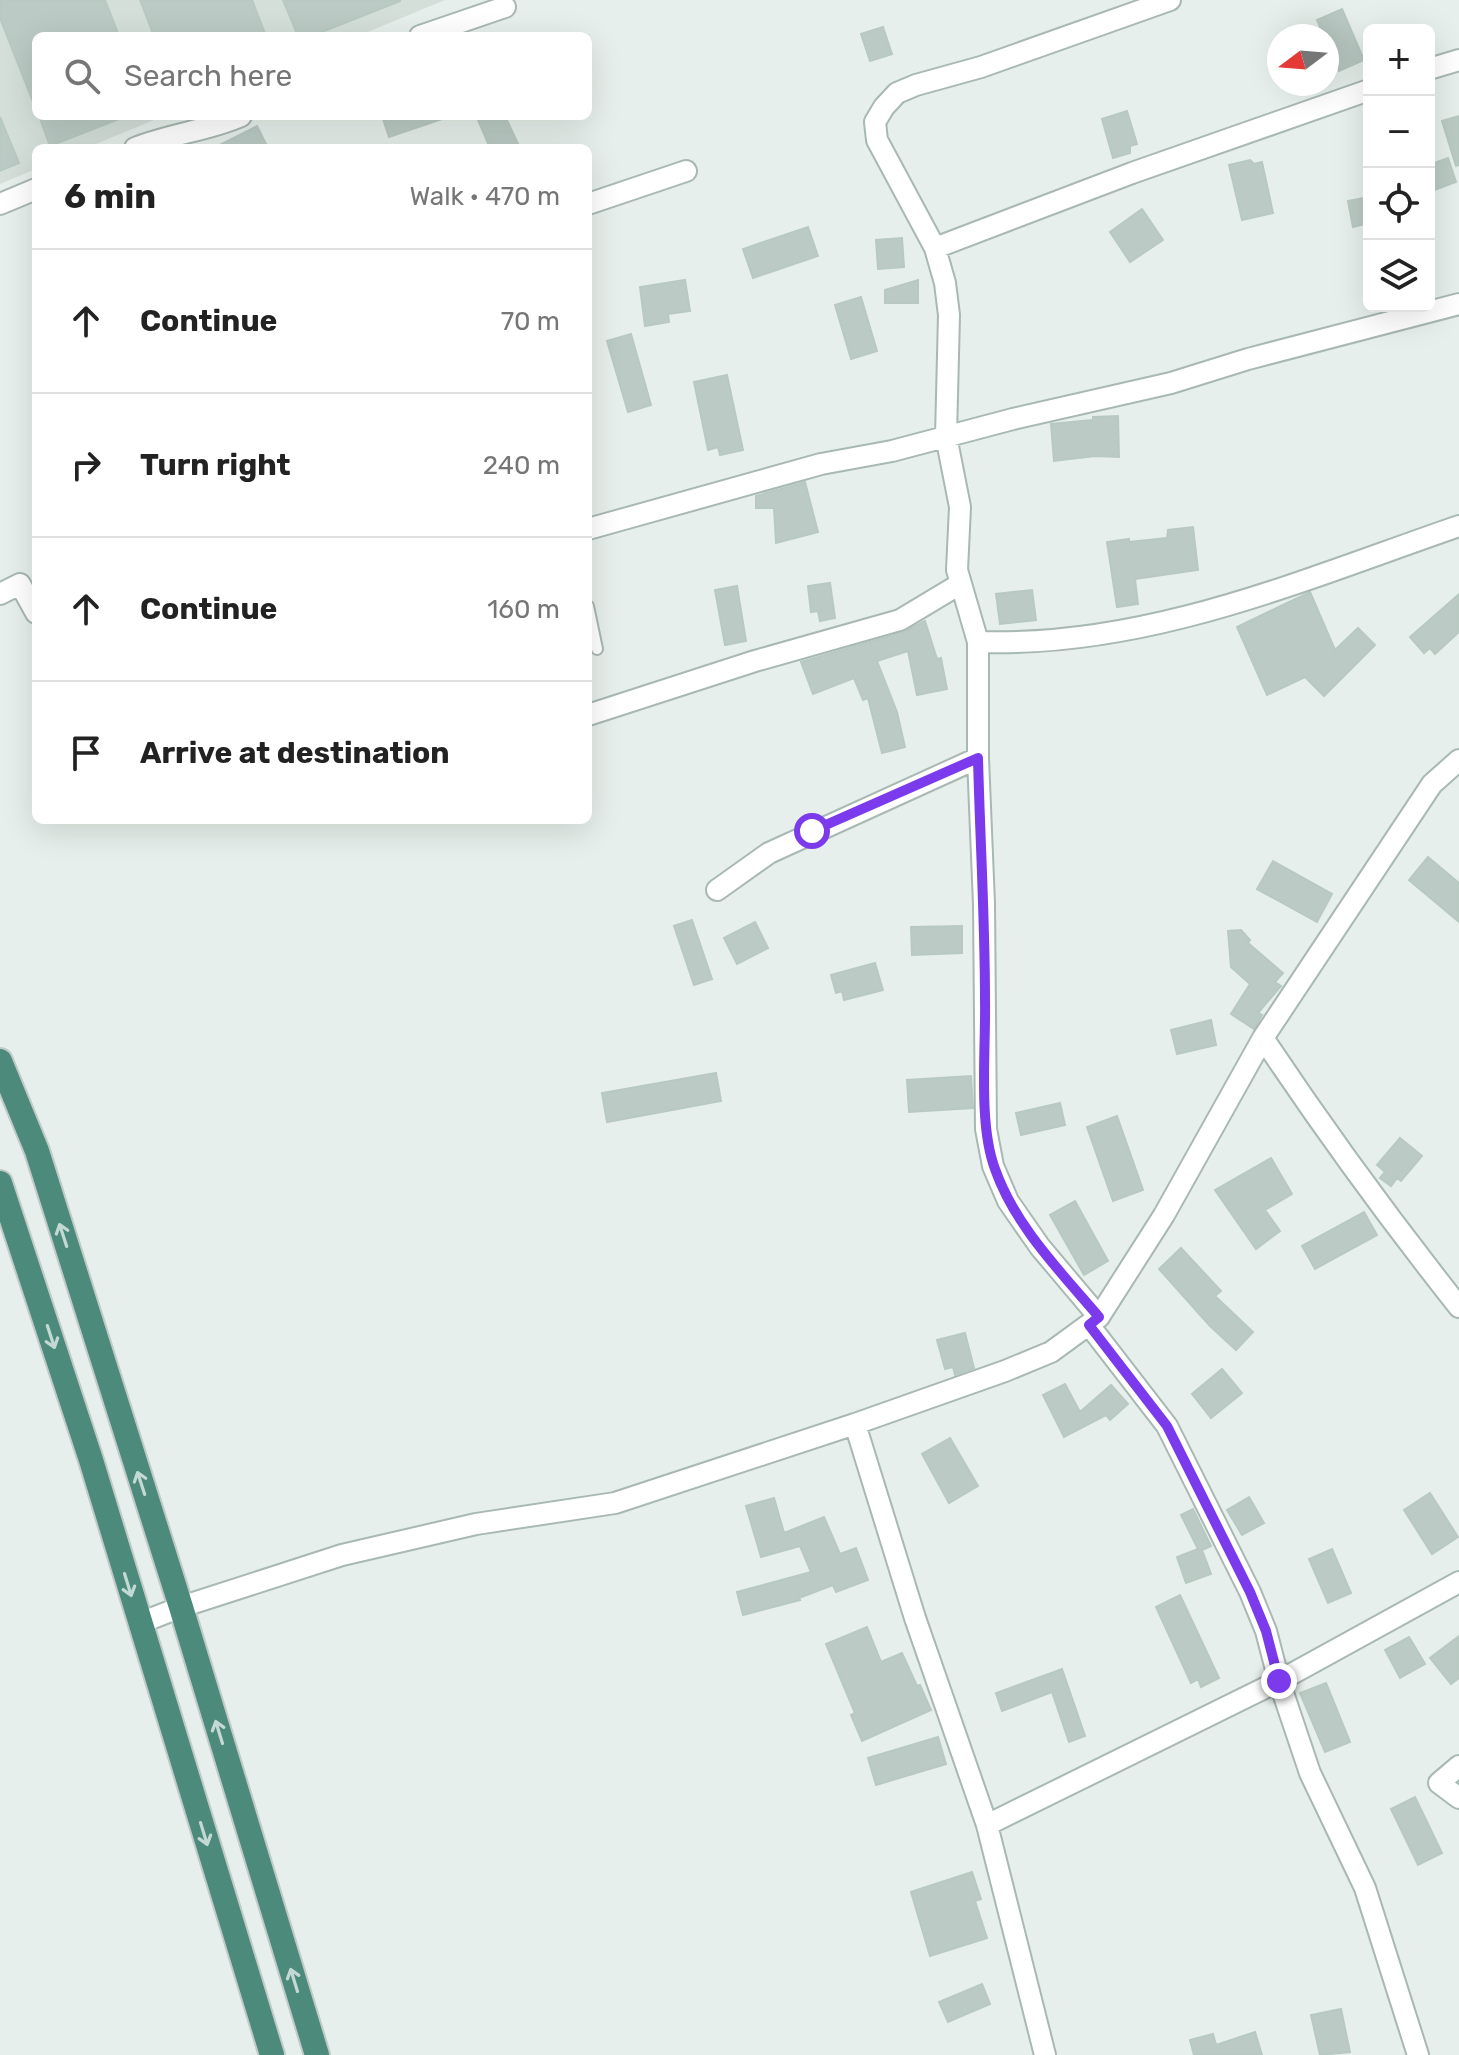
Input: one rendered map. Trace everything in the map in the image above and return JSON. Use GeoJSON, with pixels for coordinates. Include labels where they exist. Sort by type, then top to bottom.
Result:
{"type":"FeatureCollection","features":[{"type":"Feature","properties":{"kind":"highway"},"geometry":{"type":"LineString","coordinates":[[0,1061],[37,1151],[181,1607],[317,2055]]}},
{"type":"Feature","properties":{"kind":"highway"},"geometry":{"type":"LineString","coordinates":[[0,1183],[91,1460],[272,2055]]}},
{"type":"Feature","properties":{"kind":"street"},"geometry":{"type":"LineString","coordinates":[[1170,0],[981,67],[916,85],[897,93],[875,122],[877,140],[935,248],[945,283],[949,315],[946,436],[960,507],[957,552],[960,584],[978,642],[986,1129],[993,1166],[1008,1201],[1167,1426],[1250,1592],[1266,1631],[1310,1773],[1365,1888],[1418,2055]]}},
{"type":"Feature","properties":{"kind":"street"},"geometry":{"type":"LineString","coordinates":[[432,32],[505,7]]}},
{"type":"Feature","properties":{"kind":"street"},"geometry":{"type":"LineString","coordinates":[[1435,67],[1459,60]]}},
{"type":"Feature","properties":{"kind":"street"},"geometry":{"type":"LineString","coordinates":[[935,248],[1132,173],[1363,92]]}},
{"type":"Feature","properties":{"kind":"street"},"geometry":{"type":"LineString","coordinates":[[145,144],[231,120]]}},
{"type":"Feature","properties":{"kind":"street"},"geometry":{"type":"LineString","coordinates":[[592,203],[686,171]]}},
{"type":"Feature","properties":{"kind":"street"},"geometry":{"type":"LineString","coordinates":[[0,204],[32,191]]}},
{"type":"Feature","properties":{"kind":"street"},"geometry":{"type":"LineString","coordinates":[[592,528],[821,464],[892,451],[1171,383],[1248,359],[1459,304]]}},
{"type":"Feature","properties":{"kind":"street"},"geometry":{"type":"LineString","coordinates":[[978,642],[1027,644],[1089,638],[1171,622],[1347,566],[1459,526]]}},
{"type":"Feature","properties":{"kind":"street"},"geometry":{"type":"LineString","coordinates":[[0,594],[28,580]]}},
{"type":"Feature","properties":{"kind":"street"},"geometry":{"type":"LineString","coordinates":[[592,714],[755,661],[900,620],[960,584]]}},
{"type":"Feature","properties":{"kind":"street"},"geometry":{"type":"LineString","coordinates":[[717,890],[769,853],[978,758]]}},
{"type":"Feature","properties":{"kind":"street"},"geometry":{"type":"LineString","coordinates":[[140,1623],[342,1555],[476,1524],[615,1503],[855,1424],[1039,1357],[1094,1321],[1164,1215],[1263,1038],[1432,784],[1459,760]]}},
{"type":"Feature","properties":{"kind":"street"},"geometry":{"type":"LineString","coordinates":[[1263,1038],[1370,1193],[1459,1307]]}},
{"type":"Feature","properties":{"kind":"street"},"geometry":{"type":"LineString","coordinates":[[855,1424],[915,1618],[987,1825],[1045,2055]]}},
{"type":"Feature","properties":{"kind":"street"},"geometry":{"type":"LineString","coordinates":[[987,1825],[1279,1681],[1459,1582]]}},
{"type":"Feature","properties":{"kind":"street"},"geometry":{"type":"LineString","coordinates":[[1459,1766],[1439,1783],[1459,1798]]}},
{"type":"Feature","properties":{"kind":"lane"},"geometry":{"type":"LineString","coordinates":[[592,625],[597,649]]}},
{"type":"Feature","properties":{"kind":"shaded area"},"geometry":{"type":"Polygon","coordinates":[[[0,0],[445,0],[368,32],[32,32],[32,120],[154,120],[96,144],[32,144],[32,171],[0,184],[0,0]]]}},
{"type":"Feature","properties":{"kind":"building"},"geometry":{"type":"Polygon","coordinates":[[[0,0],[105,0],[117,32],[32,32],[32,99],[0,18],[0,0]]]}},
{"type":"Feature","properties":{"kind":"building"},"geometry":{"type":"Polygon","coordinates":[[[140,0],[252,0],[264,32],[152,32],[140,0]]]}},
{"type":"Feature","properties":{"kind":"building"},"geometry":{"type":"Polygon","coordinates":[[[283,0],[400,0],[322,32],[296,32],[283,0]]]}},
{"type":"Feature","properties":{"kind":"building"},"geometry":{"type":"Polygon","coordinates":[[[1342,9],[1363,60],[1339,71],[1339,24],[1319,24],[1317,20],[1342,9]]]}},
{"type":"Feature","properties":{"kind":"building"},"geometry":{"type":"Polygon","coordinates":[[[883,27],[892,54],[870,61],[861,34],[883,27]]]}},
{"type":"Feature","properties":{"kind":"building"},"geometry":{"type":"Polygon","coordinates":[[[1127,111],[1137,144],[1130,146],[1130,153],[1113,158],[1102,119],[1127,111]]]}},
{"type":"Feature","properties":{"kind":"building"},"geometry":{"type":"Polygon","coordinates":[[[1459,116],[1459,165],[1456,166],[1442,121],[1459,116]]]}},
{"type":"Feature","properties":{"kind":"building"},"geometry":{"type":"Polygon","coordinates":[[[0,117],[19,163],[0,171],[0,117]]]}},
{"type":"Feature","properties":{"kind":"building"},"geometry":{"type":"Polygon","coordinates":[[[40,120],[116,120],[55,144],[49,144],[40,120]]]}},
{"type":"Feature","properties":{"kind":"building"},"geometry":{"type":"Polygon","coordinates":[[[383,120],[439,120],[389,137],[383,120]]]}},
{"type":"Feature","properties":{"kind":"building"},"geometry":{"type":"Polygon","coordinates":[[[478,120],[507,120],[518,144],[488,144],[478,120]]]}},
{"type":"Feature","properties":{"kind":"building"},"geometry":{"type":"Polygon","coordinates":[[[257,126],[266,144],[222,144],[257,126]]]}},
{"type":"Feature","properties":{"kind":"building"},"geometry":{"type":"Polygon","coordinates":[[[1448,158],[1456,182],[1435,190],[1435,163],[1448,158]]]}},
{"type":"Feature","properties":{"kind":"building"},"geometry":{"type":"Polygon","coordinates":[[[1250,160],[1254,164],[1262,162],[1273,213],[1242,220],[1229,165],[1250,160]]]}},
{"type":"Feature","properties":{"kind":"building"},"geometry":{"type":"Polygon","coordinates":[[[1363,198],[1363,224],[1353,227],[1348,201],[1363,198]]]}},
{"type":"Feature","properties":{"kind":"building"},"geometry":{"type":"Polygon","coordinates":[[[1142,209],[1163,240],[1130,262],[1110,232],[1142,209]]]}},
{"type":"Feature","properties":{"kind":"building"},"geometry":{"type":"Polygon","coordinates":[[[808,227],[818,256],[753,278],[743,249],[808,227]]]}},
{"type":"Feature","properties":{"kind":"building"},"geometry":{"type":"Polygon","coordinates":[[[902,238],[904,267],[878,269],[876,240],[902,238]]]}},
{"type":"Feature","properties":{"kind":"building"},"geometry":{"type":"Polygon","coordinates":[[[685,280],[690,311],[668,314],[669,322],[645,326],[640,287],[685,280]]]}},
{"type":"Feature","properties":{"kind":"building"},"geometry":{"type":"Polygon","coordinates":[[[918,280],[918,303],[885,303],[885,290],[918,280]]]}},
{"type":"Feature","properties":{"kind":"building"},"geometry":{"type":"Polygon","coordinates":[[[861,297],[877,351],[851,359],[835,305],[861,297]]]}},
{"type":"Feature","properties":{"kind":"building"},"geometry":{"type":"Polygon","coordinates":[[[631,334],[651,405],[628,412],[607,341],[631,334]]]}},
{"type":"Feature","properties":{"kind":"building"},"geometry":{"type":"Polygon","coordinates":[[[727,375],[743,450],[720,455],[718,447],[708,450],[694,382],[727,375]]]}},
{"type":"Feature","properties":{"kind":"building"},"geometry":{"type":"Polygon","coordinates":[[[1118,416],[1119,457],[1095,456],[1054,461],[1051,424],[1118,416]]]}},
{"type":"Feature","properties":{"kind":"building"},"geometry":{"type":"Polygon","coordinates":[[[805,482],[818,532],[776,543],[774,508],[756,508],[756,496],[805,482]]]}},
{"type":"Feature","properties":{"kind":"building"},"geometry":{"type":"Polygon","coordinates":[[[1193,527],[1198,570],[1135,579],[1138,604],[1117,607],[1107,542],[1167,538],[1168,530],[1193,527]]]}},
{"type":"Feature","properties":{"kind":"building"},"geometry":{"type":"Polygon","coordinates":[[[830,583],[835,618],[820,621],[818,611],[811,612],[808,586],[830,583]]]}},
{"type":"Feature","properties":{"kind":"building"},"geometry":{"type":"Polygon","coordinates":[[[737,586],[746,641],[725,645],[715,590],[737,586]]]}},
{"type":"Feature","properties":{"kind":"building"},"geometry":{"type":"Polygon","coordinates":[[[1032,590],[1036,620],[1000,624],[996,594],[1032,590]]]}},
{"type":"Feature","properties":{"kind":"building"},"geometry":{"type":"Polygon","coordinates":[[[1310,592],[1335,650],[1358,628],[1375,645],[1324,696],[1305,677],[1267,695],[1237,627],[1310,592]]]}},
{"type":"Feature","properties":{"kind":"building"},"geometry":{"type":"Polygon","coordinates":[[[1459,594],[1459,632],[1435,654],[1430,648],[1424,653],[1410,637],[1459,594]]]}},
{"type":"Feature","properties":{"kind":"building"},"geometry":{"type":"Polygon","coordinates":[[[925,621],[937,659],[941,658],[947,689],[917,695],[908,651],[877,661],[897,712],[905,747],[882,753],[868,698],[863,700],[854,678],[813,694],[801,662],[904,632],[925,621]]]}},
{"type":"Feature","properties":{"kind":"building"},"geometry":{"type":"Polygon","coordinates":[[[1428,857],[1459,883],[1459,922],[1409,880],[1428,857]]]}},
{"type":"Feature","properties":{"kind":"building"},"geometry":{"type":"Polygon","coordinates":[[[1273,861],[1332,894],[1317,922],[1257,889],[1273,861]]]}},
{"type":"Feature","properties":{"kind":"building"},"geometry":{"type":"Polygon","coordinates":[[[692,920],[712,979],[694,985],[674,926],[692,920]]]}},
{"type":"Feature","properties":{"kind":"building"},"geometry":{"type":"Polygon","coordinates":[[[755,922],[768,948],[737,964],[724,938],[755,922]]]}},
{"type":"Feature","properties":{"kind":"building"},"geometry":{"type":"Polygon","coordinates":[[[962,926],[962,953],[912,955],[911,927],[962,926]]]}},
{"type":"Feature","properties":{"kind":"building"},"geometry":{"type":"Polygon","coordinates":[[[1241,930],[1250,940],[1248,943],[1283,973],[1275,982],[1281,986],[1258,1013],[1262,1015],[1254,1029],[1231,1014],[1250,984],[1231,967],[1228,931],[1241,930]]]}},
{"type":"Feature","properties":{"kind":"building"},"geometry":{"type":"Polygon","coordinates":[[[875,963],[883,990],[844,1000],[842,991],[836,993],[831,975],[875,963]]]}},
{"type":"Feature","properties":{"kind":"building"},"geometry":{"type":"Polygon","coordinates":[[[1211,1020],[1216,1045],[1177,1054],[1171,1030],[1211,1020]]]}},
{"type":"Feature","properties":{"kind":"building"},"geometry":{"type":"Polygon","coordinates":[[[716,1073],[721,1101],[607,1122],[602,1093],[716,1073]]]}},
{"type":"Feature","properties":{"kind":"building"},"geometry":{"type":"Polygon","coordinates":[[[971,1076],[973,1108],[909,1112],[907,1080],[971,1076]]]}},
{"type":"Feature","properties":{"kind":"building"},"geometry":{"type":"Polygon","coordinates":[[[1060,1103],[1065,1125],[1021,1135],[1016,1113],[1060,1103]]]}},
{"type":"Feature","properties":{"kind":"building"},"geometry":{"type":"Polygon","coordinates":[[[1117,1116],[1143,1190],[1113,1201],[1087,1127],[1117,1116]]]}},
{"type":"Feature","properties":{"kind":"building"},"geometry":{"type":"Polygon","coordinates":[[[1400,1138],[1422,1156],[1401,1181],[1397,1178],[1391,1186],[1380,1178],[1385,1172],[1377,1165],[1400,1138]]]}},
{"type":"Feature","properties":{"kind":"building"},"geometry":{"type":"Polygon","coordinates":[[[1271,1158],[1292,1194],[1265,1210],[1280,1231],[1256,1249],[1215,1190],[1271,1158]]]}},
{"type":"Feature","properties":{"kind":"building"},"geometry":{"type":"Polygon","coordinates":[[[1075,1201],[1108,1261],[1084,1275],[1050,1215],[1075,1201]]]}},
{"type":"Feature","properties":{"kind":"building"},"geometry":{"type":"Polygon","coordinates":[[[1364,1212],[1377,1235],[1315,1269],[1302,1246],[1364,1212]]]}},
{"type":"Feature","properties":{"kind":"building"},"geometry":{"type":"Polygon","coordinates":[[[1181,1248],[1221,1291],[1215,1296],[1253,1332],[1236,1350],[1159,1269],[1181,1248]]]}},
{"type":"Feature","properties":{"kind":"building"},"geometry":{"type":"Polygon","coordinates":[[[965,1333],[974,1368],[955,1375],[953,1367],[945,1369],[937,1340],[965,1333]]]}},
{"type":"Feature","properties":{"kind":"building"},"geometry":{"type":"Polygon","coordinates":[[[1222,1369],[1242,1393],[1211,1418],[1192,1394],[1222,1369]]]}},
{"type":"Feature","properties":{"kind":"building"},"geometry":{"type":"Polygon","coordinates":[[[1065,1384],[1080,1412],[1111,1385],[1128,1404],[1110,1420],[1106,1415],[1064,1437],[1043,1395],[1065,1384]]]}},
{"type":"Feature","properties":{"kind":"building"},"geometry":{"type":"Polygon","coordinates":[[[950,1438],[978,1486],[949,1503],[922,1454],[950,1438]]]}},
{"type":"Feature","properties":{"kind":"building"},"geometry":{"type":"Polygon","coordinates":[[[1430,1493],[1458,1537],[1432,1554],[1404,1510],[1430,1493]]]}},
{"type":"Feature","properties":{"kind":"building"},"geometry":{"type":"Polygon","coordinates":[[[1249,1497],[1264,1523],[1242,1535],[1227,1510],[1249,1497]]]}},
{"type":"Feature","properties":{"kind":"building"},"geometry":{"type":"Polygon","coordinates":[[[774,1498],[784,1533],[824,1517],[840,1554],[856,1548],[868,1580],[836,1592],[833,1585],[800,1600],[743,1615],[737,1592],[811,1572],[800,1546],[761,1557],[746,1506],[774,1498]]]}},
{"type":"Feature","properties":{"kind":"building"},"geometry":{"type":"Polygon","coordinates":[[[1193,1509],[1211,1546],[1202,1550],[1211,1574],[1186,1583],[1177,1557],[1198,1549],[1181,1515],[1193,1509]]]}},
{"type":"Feature","properties":{"kind":"building"},"geometry":{"type":"Polygon","coordinates":[[[1332,1549],[1351,1593],[1328,1603],[1309,1559],[1332,1549]]]}},
{"type":"Feature","properties":{"kind":"building"},"geometry":{"type":"Polygon","coordinates":[[[1180,1595],[1219,1678],[1201,1687],[1198,1679],[1191,1683],[1156,1607],[1180,1595]]]}},
{"type":"Feature","properties":{"kind":"building"},"geometry":{"type":"Polygon","coordinates":[[[867,1627],[881,1662],[902,1653],[931,1710],[862,1741],[851,1715],[855,1713],[826,1644],[867,1627]]]}},
{"type":"Feature","properties":{"kind":"building"},"geometry":{"type":"Polygon","coordinates":[[[1459,1636],[1459,1678],[1451,1684],[1430,1658],[1459,1636]]]}},
{"type":"Feature","properties":{"kind":"building"},"geometry":{"type":"Polygon","coordinates":[[[1409,1637],[1425,1664],[1400,1678],[1385,1650],[1409,1637]]]}},
{"type":"Feature","properties":{"kind":"building"},"geometry":{"type":"Polygon","coordinates":[[[1062,1669],[1085,1736],[1069,1742],[1052,1692],[1002,1711],[996,1693],[1062,1669]]]}},
{"type":"Feature","properties":{"kind":"building"},"geometry":{"type":"Polygon","coordinates":[[[1326,1683],[1350,1742],[1325,1752],[1300,1693],[1326,1683]]]}},
{"type":"Feature","properties":{"kind":"building"},"geometry":{"type":"Polygon","coordinates":[[[938,1737],[946,1764],[876,1785],[868,1758],[938,1737]]]}},
{"type":"Feature","properties":{"kind":"building"},"geometry":{"type":"Polygon","coordinates":[[[1415,1797],[1442,1853],[1418,1865],[1391,1809],[1415,1797]]]}},
{"type":"Feature","properties":{"kind":"building"},"geometry":{"type":"Polygon","coordinates":[[[972,1872],[981,1899],[975,1901],[987,1938],[930,1956],[911,1892],[972,1872]]]}},
{"type":"Feature","properties":{"kind":"building"},"geometry":{"type":"Polygon","coordinates":[[[982,1984],[990,2004],[948,2022],[939,2002],[982,1984]]]}},
{"type":"Feature","properties":{"kind":"building"},"geometry":{"type":"Polygon","coordinates":[[[1341,2009],[1350,2052],[1320,2055],[1311,2015],[1341,2009]]]}},
{"type":"Feature","properties":{"kind":"building"},"geometry":{"type":"Polygon","coordinates":[[[1255,2032],[1262,2055],[1194,2055],[1190,2040],[1213,2034],[1216,2045],[1255,2032]]]}},
{"type":"Feature","properties":{"kind":"route"},"geometry":{"type":"LineString","coordinates":[[812,831],[978,758],[984,904],[986,1129],[993,1166],[1008,1201],[1040,1247],[1099,1317],[1089,1325],[1167,1426],[1250,1592],[1266,1631],[1279,1681]]}}]}
